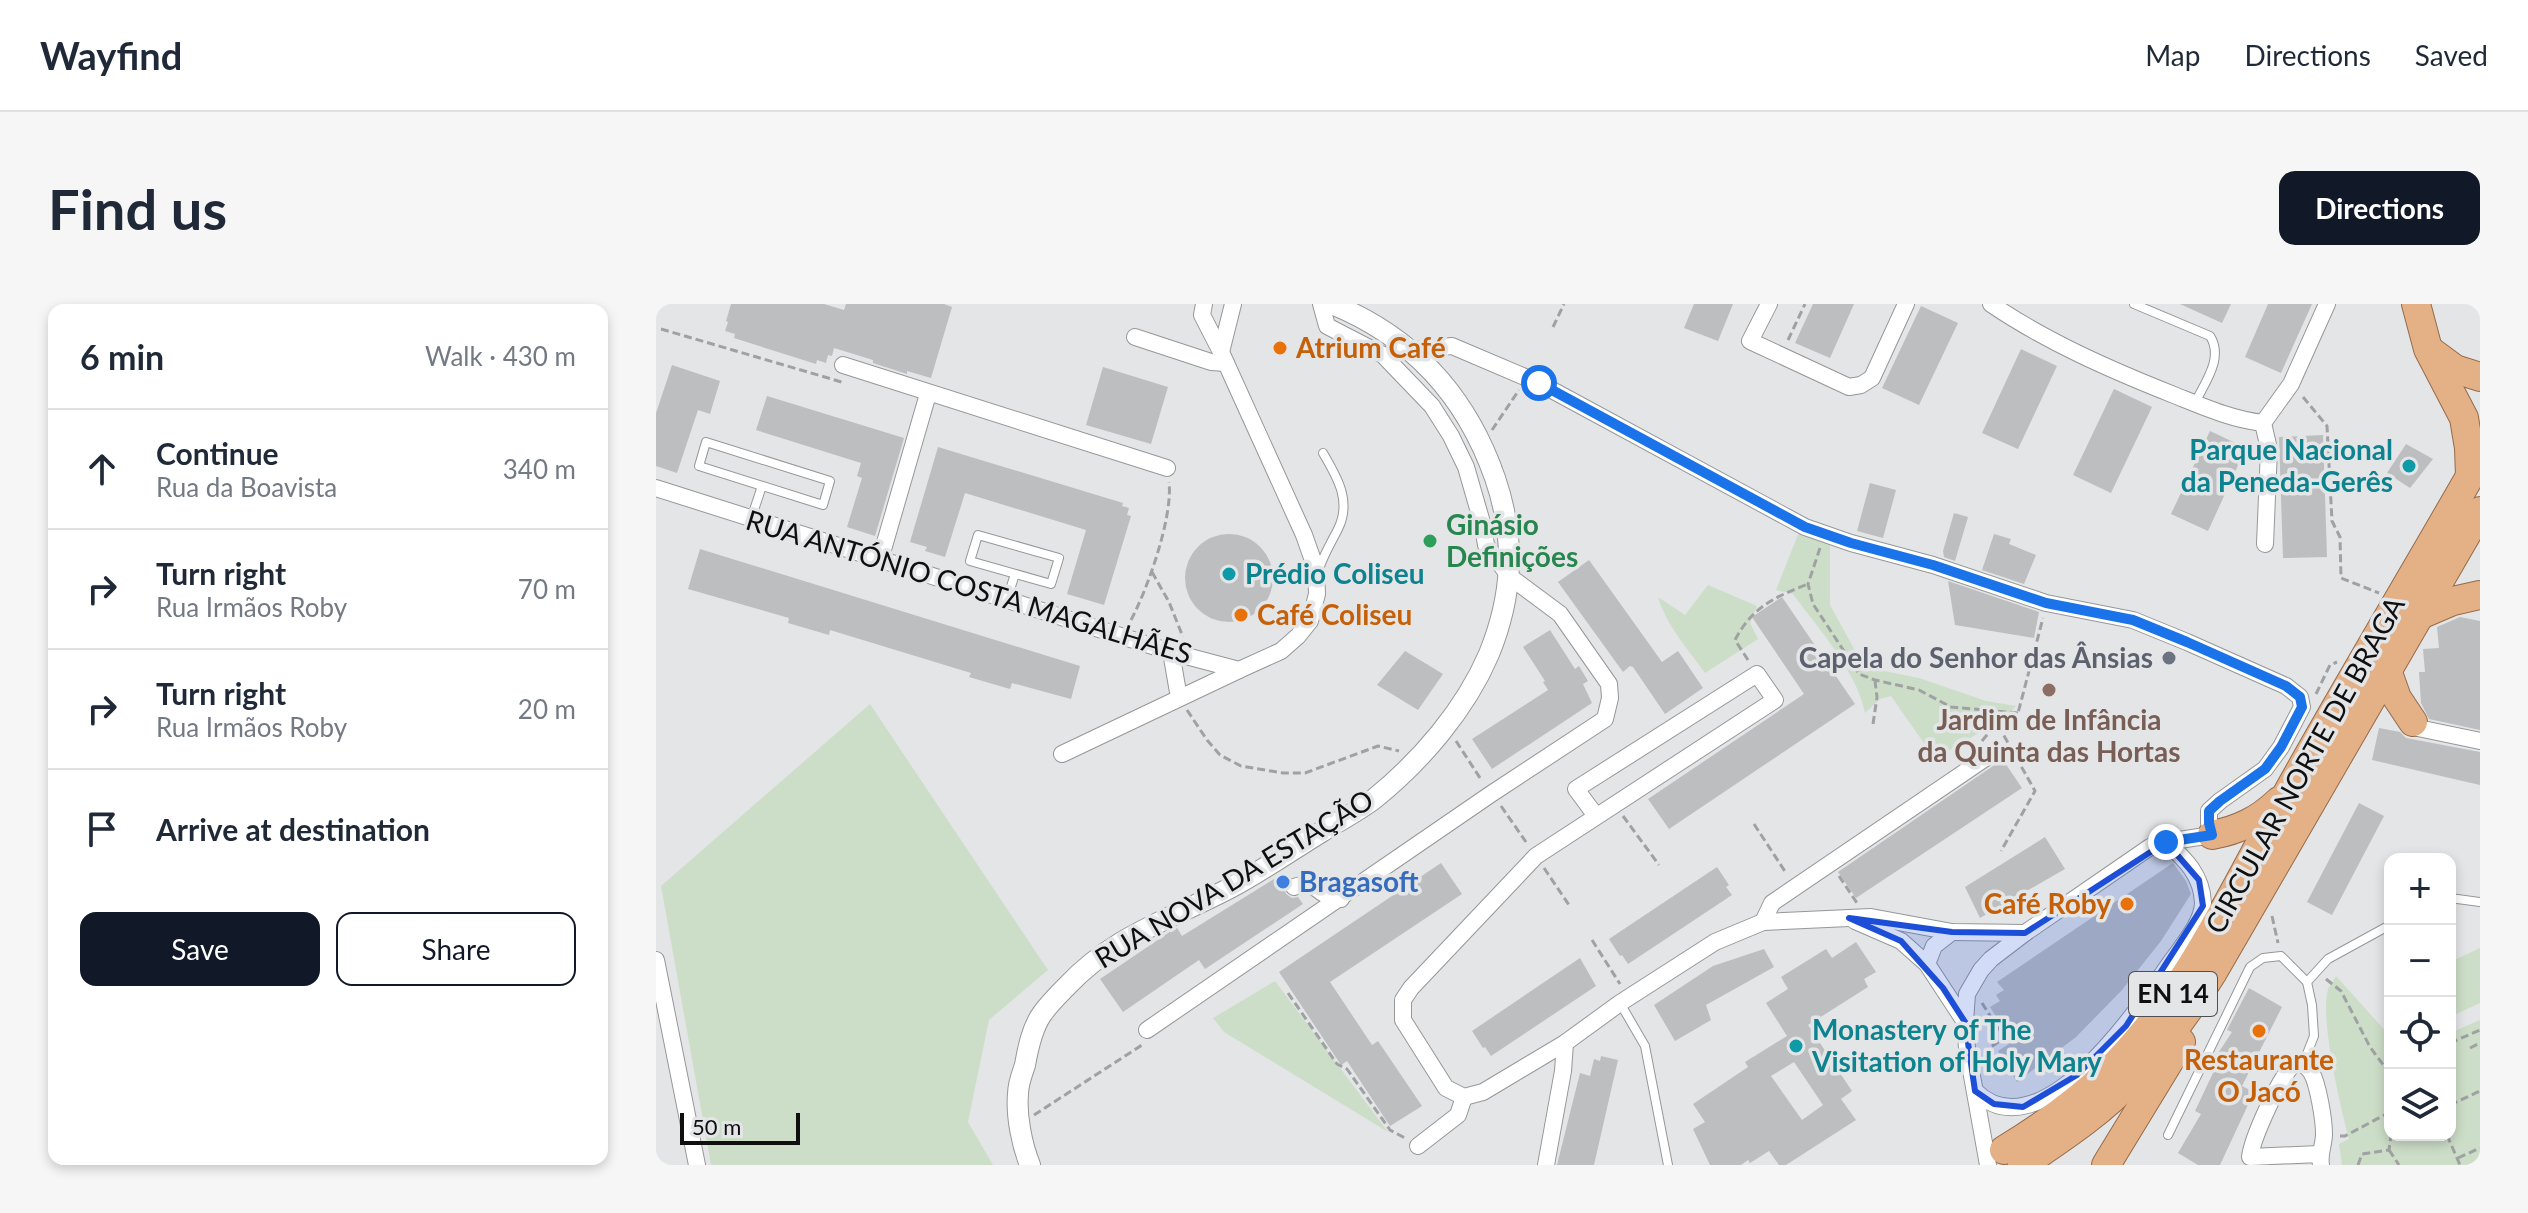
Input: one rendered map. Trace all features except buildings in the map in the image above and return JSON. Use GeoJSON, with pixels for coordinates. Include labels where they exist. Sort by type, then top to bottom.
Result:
{"type":"FeatureCollection","features":[{"type":"Feature","properties":{"kind":"highway"},"geometry":{"type":"LineString","coordinates":[[2416,304],[2428,349],[2464,418],[2475,468]]}},
{"type":"Feature","properties":{"kind":"highway"},"geometry":{"type":"LineString","coordinates":[[2428,349],[2445,364],[2462,373],[2480,377]]}},
{"type":"Feature","properties":{"kind":"highway","name":"CIRCULAR NORTE DE BRAGA"},"geometry":{"type":"LineString","coordinates":[[2005,1160],[2105,1075],[2152,1023],[2192,966],[2288,792],[2475,468]]}},
{"type":"Feature","properties":{"kind":"highway","name":"CIRCULAR NORTE DE BRAGA"},"geometry":{"type":"LineString","coordinates":[[2005,1160],[2071,1132],[2133,1078],[2168,1038],[2213,972],[2480,511]]}},
{"type":"Feature","properties":{"kind":"highway"},"geometry":{"type":"LineString","coordinates":[[2418,616],[2453,601],[2480,595]]}},
{"type":"Feature","properties":{"kind":"highway"},"geometry":{"type":"LineString","coordinates":[[2387,670],[2397,698],[2413,722]]}},
{"type":"Feature","properties":{"kind":"highway"},"geometry":{"type":"LineString","coordinates":[[2212,835],[2231,832],[2257,820],[2288,792]]}},
{"type":"Feature","properties":{"kind":"highway"},"geometry":{"type":"LineString","coordinates":[[2106,1165],[2170,1062],[2213,972]]}},
{"type":"Feature","properties":{"kind":"street"},"geometry":{"type":"LineString","coordinates":[[1223,358],[1233,304]]}},
{"type":"Feature","properties":{"kind":"street"},"geometry":{"type":"LineString","coordinates":[[1144,1038],[1491,794],[1605,719],[1610,698],[1609,684],[1560,614],[1509,576],[1486,545],[1466,467],[1432,406],[1383,355],[1327,326],[1321,304]]}},
{"type":"Feature","properties":{"kind":"street","name":"RUA NOVA DA ESTAÇÃO"},"geometry":{"type":"LineString","coordinates":[[1030,1165],[1021,1130],[1017,1095],[1029,1044],[1041,1015],[1086,966],[1119,942],[1231,887],[1373,800],[1414,762],[1448,724],[1479,677],[1501,623],[1509,576],[1510,546],[1503,502],[1471,424],[1447,389],[1413,350],[1363,317],[1332,304]]}},
{"type":"Feature","properties":{"kind":"street"},"geometry":{"type":"LineString","coordinates":[[1769,304],[1750,341],[1849,387],[1861,385],[1872,378],[1906,304]]}},
{"type":"Feature","properties":{"kind":"street"},"geometry":{"type":"LineString","coordinates":[[1991,304],[2044,337],[2147,385],[2237,419],[2263,423]]}},
{"type":"Feature","properties":{"kind":"street"},"geometry":{"type":"LineString","coordinates":[[2265,544],[2269,449],[2263,423],[2291,384],[2327,304]]}},
{"type":"Feature","properties":{"kind":"street"},"geometry":{"type":"LineString","coordinates":[[1062,754],[1281,651],[1310,621],[1317,594],[1316,569],[1304,535],[1200,308]]}},
{"type":"Feature","properties":{"kind":"street"},"geometry":{"type":"LineString","coordinates":[[1135,337],[1211,362],[1223,358]]}},
{"type":"Feature","properties":{"kind":"street"},"geometry":{"type":"LineString","coordinates":[[1413,350],[1452,346],[1539,383],[1805,527],[2046,603],[2133,620],[2286,686],[2301,702],[2281,747],[2265,769],[2209,811],[2212,835],[2150,847],[2025,933],[1981,970],[1967,994],[1965,1022],[1975,1091],[2005,1160]]}},
{"type":"Feature","properties":{"kind":"street"},"geometry":{"type":"LineString","coordinates":[[843,365],[1167,468]]}},
{"type":"Feature","properties":{"kind":"street"},"geometry":{"type":"LineString","coordinates":[[880,560],[928,394]]}},
{"type":"Feature","properties":{"kind":"street","name":"RUA ANTÓNIO COSTA MAGALHÃES"},"geometry":{"type":"LineString","coordinates":[[656,488],[1171,652],[1239,670]]}},
{"type":"Feature","properties":{"kind":"street"},"geometry":{"type":"LineString","coordinates":[[1171,652],[1179,698]]}},
{"type":"Feature","properties":{"kind":"street"},"geometry":{"type":"LineString","coordinates":[[1596,816],[1576,789],[1757,674],[1775,700],[1536,856],[1411,988],[1403,1000],[1403,1020],[1446,1088],[1464,1097],[1483,1092],[1565,1043],[1621,995],[1715,942],[1763,922],[1854,912],[1952,932],[2025,933]]}},
{"type":"Feature","properties":{"kind":"street"},"geometry":{"type":"LineString","coordinates":[[2413,722],[2418,728],[2480,741]]}},
{"type":"Feature","properties":{"kind":"street"},"geometry":{"type":"LineString","coordinates":[[1763,922],[1772,903],[1983,752]]}},
{"type":"Feature","properties":{"kind":"street"},"geometry":{"type":"LineString","coordinates":[[1975,1091],[1985,1101],[1994,1104],[2023,1107],[2046,1097],[2077,1075],[2126,1026],[2192,931],[2203,906],[2199,880],[2184,858],[2166,842]]}},
{"type":"Feature","properties":{"kind":"street"},"geometry":{"type":"LineString","coordinates":[[1294,887],[1306,883],[1316,886],[1325,895],[1341,899]]}},
{"type":"Feature","properties":{"kind":"street"},"geometry":{"type":"LineString","coordinates":[[1854,912],[1901,941],[1927,964],[1965,1022]]}},
{"type":"Feature","properties":{"kind":"street"},"geometry":{"type":"LineString","coordinates":[[1927,964],[1934,946],[1952,932]]}},
{"type":"Feature","properties":{"kind":"street"},"geometry":{"type":"LineString","coordinates":[[656,960],[697,1165]]}},
{"type":"Feature","properties":{"kind":"street"},"geometry":{"type":"LineString","coordinates":[[1546,1165],[1565,1043]]}},
{"type":"Feature","properties":{"kind":"street"},"geometry":{"type":"LineString","coordinates":[[2296,1062],[2312,1073],[2325,1137],[2320,1160],[2250,1157],[2255,1139],[2289,1067],[2296,1062]]}},
{"type":"Feature","properties":{"kind":"street"},"geometry":{"type":"LineString","coordinates":[[1418,1146],[1458,1115],[1464,1097]]}},
{"type":"Feature","properties":{"kind":"lane"},"geometry":{"type":"LineString","coordinates":[[2134,304],[2210,336],[2215,345],[2215,360],[2195,403]]}},
{"type":"Feature","properties":{"kind":"lane"},"geometry":{"type":"LineString","coordinates":[[706,442],[830,481],[823,505],[762,486],[699,466],[706,442]]}},
{"type":"Feature","properties":{"kind":"lane"},"geometry":{"type":"LineString","coordinates":[[1316,577],[1324,551],[1344,513],[1344,496],[1339,480],[1323,453]]}},
{"type":"Feature","properties":{"kind":"lane"},"geometry":{"type":"LineString","coordinates":[[751,519],[762,486]]}},
{"type":"Feature","properties":{"kind":"lane"},"geometry":{"type":"LineString","coordinates":[[978,535],[1059,558],[1051,584],[1015,574],[970,561],[978,535]]}},
{"type":"Feature","properties":{"kind":"lane"},"geometry":{"type":"LineString","coordinates":[[1007,600],[1015,574]]}},
{"type":"Feature","properties":{"kind":"lane"},"geometry":{"type":"LineString","coordinates":[[2456,899],[2480,902]]}},
{"type":"Feature","properties":{"kind":"lane"},"geometry":{"type":"LineString","coordinates":[[2307,982],[2328,959],[2384,928]]}},
{"type":"Feature","properties":{"kind":"lane"},"geometry":{"type":"LineString","coordinates":[[2168,1135],[2250,967],[2263,958],[2281,956],[2307,982],[2314,1036],[2303,1064]]}},
{"type":"Feature","properties":{"kind":"lane"},"geometry":{"type":"LineString","coordinates":[[1621,995],[1645,1046],[1668,1165]]}},
{"type":"Feature","properties":{"kind":"path"},"geometry":{"type":"LineString","coordinates":[[1553,327],[1564,304]]}},
{"type":"Feature","properties":{"kind":"path"},"geometry":{"type":"LineString","coordinates":[[1786,344],[1805,304]]}},
{"type":"Feature","properties":{"kind":"path"},"geometry":{"type":"LineString","coordinates":[[661,329],[843,384],[861,372]]}},
{"type":"Feature","properties":{"kind":"path"},"geometry":{"type":"LineString","coordinates":[[1489,434],[1519,390]]}},
{"type":"Feature","properties":{"kind":"path"},"geometry":{"type":"LineString","coordinates":[[2301,395],[2327,426],[2332,521],[2340,537],[2341,578],[2382,594]]}},
{"type":"Feature","properties":{"kind":"path"},"geometry":{"type":"LineString","coordinates":[[1131,620],[1141,602],[1169,506],[1167,468]]}},
{"type":"Feature","properties":{"kind":"path"},"geometry":{"type":"LineString","coordinates":[[1819,552],[1808,584],[1813,604],[1859,674],[1919,690],[1951,707],[2018,713]]}},
{"type":"Feature","properties":{"kind":"path"},"geometry":{"type":"LineString","coordinates":[[1151,570],[1169,602],[1183,637]]}},
{"type":"Feature","properties":{"kind":"path"},"geometry":{"type":"LineString","coordinates":[[1757,674],[1735,640],[1746,619],[1780,595],[1808,584]]}},
{"type":"Feature","properties":{"kind":"path"},"geometry":{"type":"LineString","coordinates":[[1983,752],[1991,730],[2018,713],[2044,618]]}},
{"type":"Feature","properties":{"kind":"path"},"geometry":{"type":"LineString","coordinates":[[1873,724],[1877,697],[1875,680]]}},
{"type":"Feature","properties":{"kind":"path"},"geometry":{"type":"LineString","coordinates":[[1179,698],[1220,755],[1241,766],[1305,773],[1378,746],[1403,752]]}},
{"type":"Feature","properties":{"kind":"path"},"geometry":{"type":"LineString","coordinates":[[1998,725],[2035,791],[2001,851]]}},
{"type":"Feature","properties":{"kind":"path"},"geometry":{"type":"LineString","coordinates":[[1450,732],[1482,781]]}},
{"type":"Feature","properties":{"kind":"path"},"geometry":{"type":"LineString","coordinates":[[1615,804],[1659,865]]}},
{"type":"Feature","properties":{"kind":"path"},"geometry":{"type":"LineString","coordinates":[[1754,824],[1787,875]]}},
{"type":"Feature","properties":{"kind":"path"},"geometry":{"type":"LineString","coordinates":[[1836,871],[1854,912]]}},
{"type":"Feature","properties":{"kind":"path"},"geometry":{"type":"LineString","coordinates":[[1592,940],[1621,995]]}},
{"type":"Feature","properties":{"kind":"path"},"geometry":{"type":"LineString","coordinates":[[2316,971],[2341,991],[2370,1047],[2386,1069]]}},
{"type":"Feature","properties":{"kind":"path"},"geometry":{"type":"LineString","coordinates":[[1288,993],[1337,1064],[1347,1069],[1390,1130],[1418,1146]]}},
{"type":"Feature","properties":{"kind":"path"},"geometry":{"type":"LineString","coordinates":[[1975,1057],[2004,1038],[1978,996]]}},
{"type":"Feature","properties":{"kind":"path"},"geometry":{"type":"LineString","coordinates":[[2456,1040],[2480,1030]]}},
{"type":"Feature","properties":{"kind":"path"},"geometry":{"type":"LineString","coordinates":[[1031,1117],[1144,1038]]}},
{"type":"Feature","properties":{"kind":"path"},"geometry":{"type":"LineString","coordinates":[[2470,1048],[2480,1043]]}},
{"type":"Feature","properties":{"kind":"path"},"geometry":{"type":"LineString","coordinates":[[2456,1102],[2480,1091]]}},
{"type":"Feature","properties":{"kind":"path"},"geometry":{"type":"LineString","coordinates":[[2325,1137],[2345,1136],[2384,1115]]}},
{"type":"Feature","properties":{"kind":"path"},"geometry":{"type":"LineString","coordinates":[[2390,1141],[2389,1150],[2399,1165]]}},
{"type":"Feature","properties":{"kind":"path"},"geometry":{"type":"LineString","coordinates":[[2450,1141],[2460,1165]]}},
{"type":"Feature","properties":{"kind":"path"},"geometry":{"type":"LineString","coordinates":[[2458,1158],[2480,1148]]}},
{"type":"Feature","properties":{"kind":"path"},"geometry":{"type":"LineString","coordinates":[[2358,1165],[2362,1154],[2389,1150]]}},
{"type":"Feature","properties":{"kind":"highlighted area"},"geometry":{"type":"Polygon","coordinates":[[[2166,842],[2199,880],[2203,906],[2126,1026],[2077,1075],[2023,1107],[1994,1104],[1975,1091],[1965,1022],[1943,988],[1901,941],[1849,918],[1952,932],[2025,933],[2166,842]]]}},
{"type":"Feature","properties":{"kind":"green space"},"geometry":{"type":"Polygon","coordinates":[[[1799,532],[1830,544],[1830,605],[1864,667],[1919,678],[1986,701],[2016,706],[2007,716],[1935,759],[1891,696],[1880,699],[1865,713],[1854,681],[1825,636],[1793,594],[1776,590],[1799,532]]]}},
{"type":"Feature","properties":{"kind":"green space"},"geometry":{"type":"Polygon","coordinates":[[[1708,585],[1757,606],[1750,623],[1758,639],[1705,673],[1672,627],[1658,597],[1685,615],[1708,585]]]}},
{"type":"Feature","properties":{"kind":"green space"},"geometry":{"type":"Polygon","coordinates":[[[870,704],[1048,970],[989,1020],[968,1122],[993,1165],[711,1165],[661,886],[870,704]]]}},
{"type":"Feature","properties":{"kind":"green space"},"geometry":{"type":"Polygon","coordinates":[[[2480,948],[2480,1003],[2456,1014],[2456,997],[2456,959],[2480,948]]]}},
{"type":"Feature","properties":{"kind":"green space"},"geometry":{"type":"Polygon","coordinates":[[[2336,976],[2384,1029],[2384,1141],[2456,1141],[2456,1030],[2480,1020],[2480,1165],[2342,1165],[2339,1144],[2349,1139],[2328,1038],[2326,1000],[2336,976]]]}},
{"type":"Feature","properties":{"kind":"green space"},"geometry":{"type":"Polygon","coordinates":[[[1275,981],[1388,1132],[1224,1032],[1213,1018],[1275,981]]]}},
{"type":"Feature","properties":{"kind":"place","name":"Atrium Café"},"geometry":{"type":"Point","coordinates":[1280,348]}},
{"type":"Feature","properties":{"kind":"place","name":"Parque Nacional da Peneda-Gerês"},"geometry":{"type":"Point","coordinates":[2409,466]}},
{"type":"Feature","properties":{"kind":"place","name":"Ginásio Definições"},"geometry":{"type":"Point","coordinates":[1430,541]}},
{"type":"Feature","properties":{"kind":"place","name":"Prédio Coliseu"},"geometry":{"type":"Point","coordinates":[1229,574]}},
{"type":"Feature","properties":{"kind":"place","name":"Café Coliseu"},"geometry":{"type":"Point","coordinates":[1241,615]}},
{"type":"Feature","properties":{"kind":"place","name":"Capela do Senhor das Ânsias"},"geometry":{"type":"Point","coordinates":[2169,658]}},
{"type":"Feature","properties":{"kind":"place","name":"Jardim de Infância da Quinta das Hortas"},"geometry":{"type":"Point","coordinates":[2049,690]}},
{"type":"Feature","properties":{"kind":"place","name":"Bragasoft"},"geometry":{"type":"Point","coordinates":[1283,882]}},
{"type":"Feature","properties":{"kind":"place","name":"Café Roby"},"geometry":{"type":"Point","coordinates":[2127,904]}},
{"type":"Feature","properties":{"kind":"place","name":"Restaurante O Jacó"},"geometry":{"type":"Point","coordinates":[2259,1031]}},
{"type":"Feature","properties":{"kind":"place","name":"Monastery of The Visitation of Holy Mary"},"geometry":{"type":"Point","coordinates":[1796,1046]}},
{"type":"Feature","properties":{"kind":"route"},"geometry":{"type":"LineString","coordinates":[[1539,383],[1805,527],[2046,603],[2133,620],[2286,686],[2300,697],[2302,707],[2281,747],[2265,769],[2209,811],[2212,835],[2166,842]]}}]}
